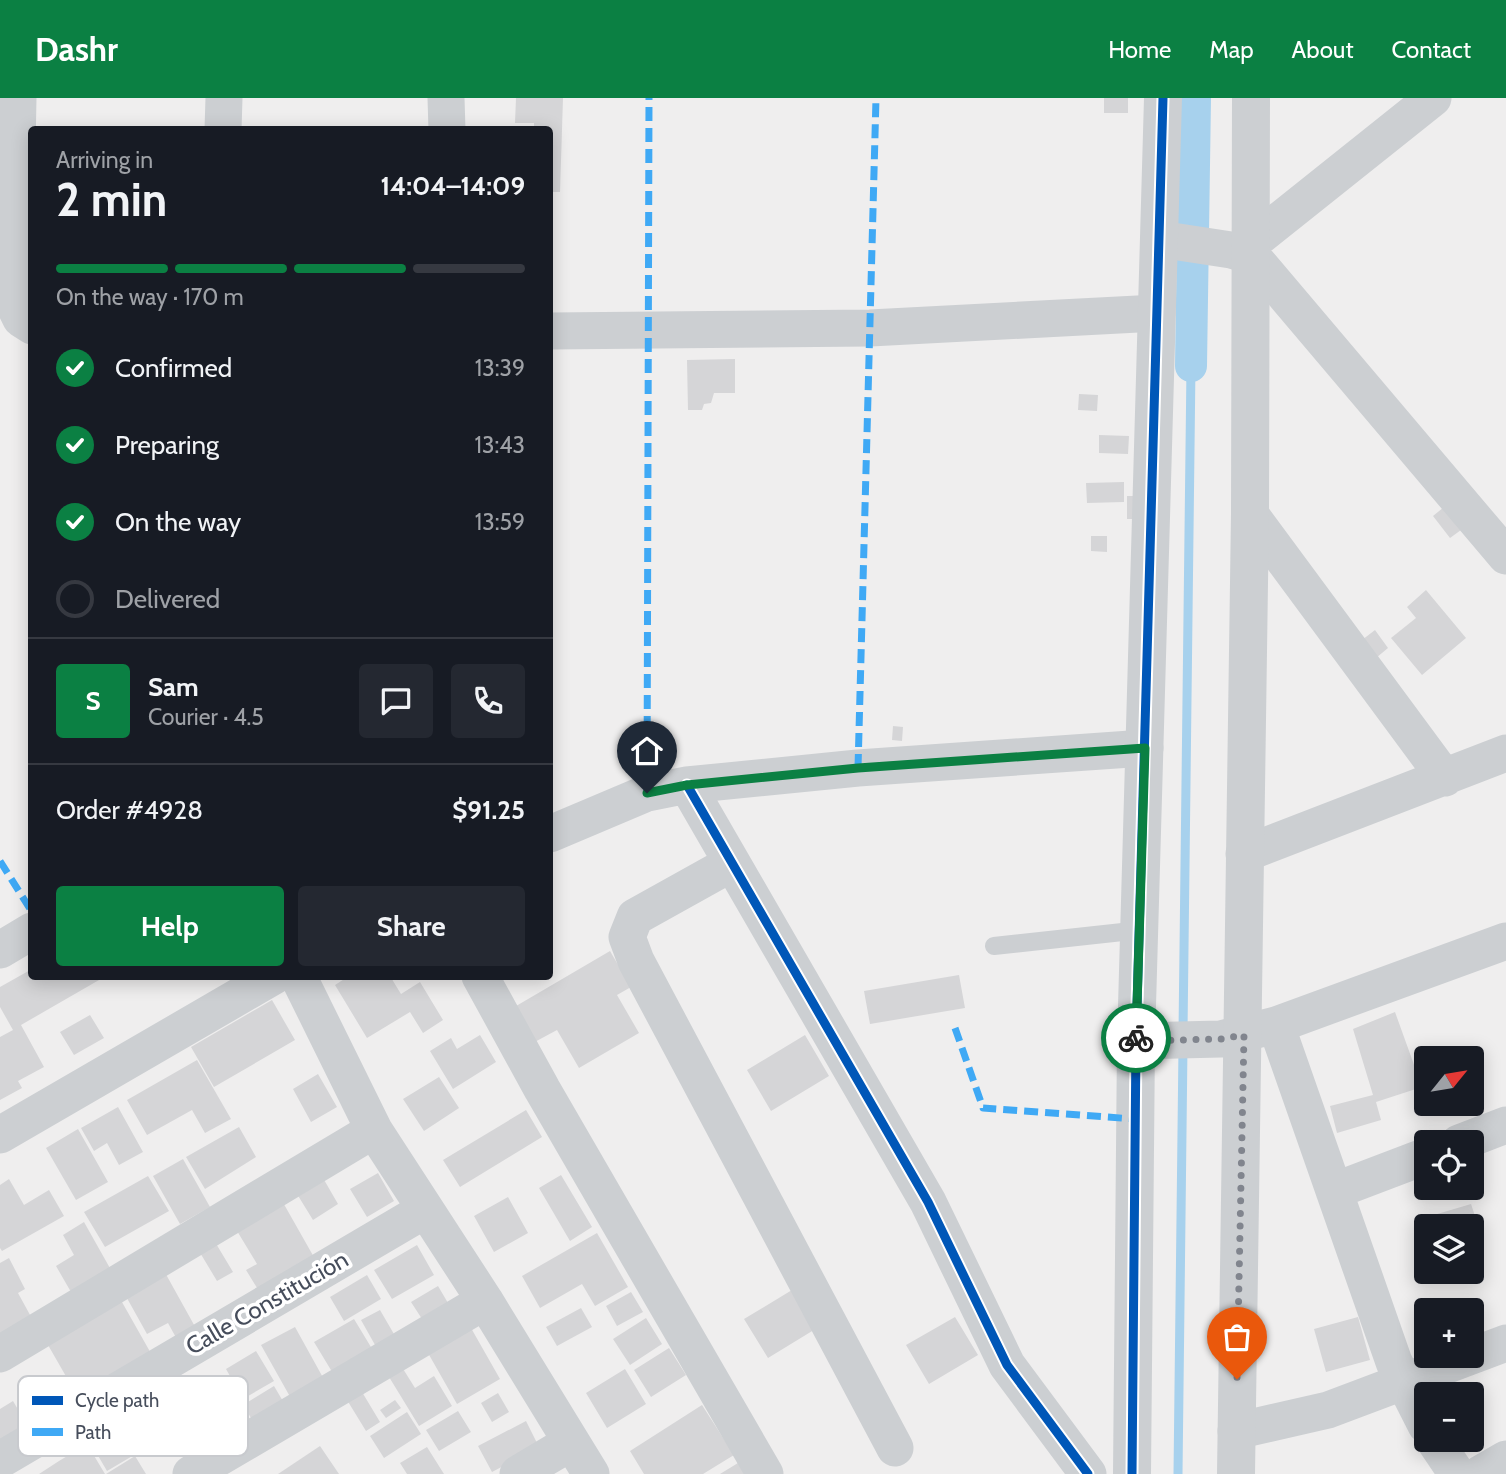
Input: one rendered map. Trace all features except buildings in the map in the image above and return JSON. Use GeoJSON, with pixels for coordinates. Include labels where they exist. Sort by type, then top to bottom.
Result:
{"type":"FeatureCollection","features":[{"type":"Feature","properties":{"kind":"street"},"geometry":{"type":"LineString","coordinates":[[18,98],[14,305],[21,319],[28,323]]}},
{"type":"Feature","properties":{"kind":"street"},"geometry":{"type":"LineString","coordinates":[[223,126],[224,98]]}},
{"type":"Feature","properties":{"kind":"street"},"geometry":{"type":"LineString","coordinates":[[446,98],[447,126]]}},
{"type":"Feature","properties":{"kind":"street"},"geometry":{"type":"LineString","coordinates":[[1132,1474],[1149,1041],[1141,930],[1148,556],[1157,313],[1173,241],[1163,98]]}},
{"type":"Feature","properties":{"kind":"street"},"geometry":{"type":"LineString","coordinates":[[1236,1474],[1247,1033],[1244,854],[1250,514],[1245,250],[1251,98]]}},
{"type":"Feature","properties":{"kind":"street"},"geometry":{"type":"LineString","coordinates":[[1245,250],[1433,98]]}},
{"type":"Feature","properties":{"kind":"street"},"geometry":{"type":"LineString","coordinates":[[1173,241],[1245,250],[1506,556]]}},
{"type":"Feature","properties":{"kind":"street"},"geometry":{"type":"LineString","coordinates":[[553,331],[870,328],[1157,313]]}},
{"type":"Feature","properties":{"kind":"street"},"geometry":{"type":"LineString","coordinates":[[1250,514],[1446,778]]}},
{"type":"Feature","properties":{"kind":"street"},"geometry":{"type":"LineString","coordinates":[[553,833],[647,793],[687,785],[858,768],[1145,748]]}},
{"type":"Feature","properties":{"kind":"street"},"geometry":{"type":"LineString","coordinates":[[1244,854],[1506,753]]}},
{"type":"Feature","properties":{"kind":"street"},"geometry":{"type":"LineString","coordinates":[[687,785],[928,1202],[1007,1366],[1088,1474]]}},
{"type":"Feature","properties":{"kind":"street"},"geometry":{"type":"LineString","coordinates":[[732,863],[635,917],[627,937],[636,961],[895,1448]]}},
{"type":"Feature","properties":{"kind":"street"},"geometry":{"type":"LineString","coordinates":[[0,950],[28,933]]}},
{"type":"Feature","properties":{"kind":"street"},"geometry":{"type":"LineString","coordinates":[[1149,1041],[1247,1033],[1506,941]]}},
{"type":"Feature","properties":{"kind":"street"},"geometry":{"type":"LineString","coordinates":[[0,1135],[267,980]]}},
{"type":"Feature","properties":{"kind":"street"},"geometry":{"type":"LineString","coordinates":[[300,980],[374,1130],[485,1301],[591,1474]]}},
{"type":"Feature","properties":{"kind":"street"},"geometry":{"type":"LineString","coordinates":[[482,980],[765,1474]]}},
{"type":"Feature","properties":{"kind":"street"},"geometry":{"type":"LineString","coordinates":[[1247,1033],[1334,1191],[1394,1362],[1414,1399]]}},
{"type":"Feature","properties":{"kind":"street"},"geometry":{"type":"LineString","coordinates":[[1484,1134],[1506,1125]]}},
{"type":"Feature","properties":{"kind":"street"},"geometry":{"type":"LineString","coordinates":[[0,1354],[374,1130]]}},
{"type":"Feature","properties":{"kind":"street"},"geometry":{"type":"LineString","coordinates":[[1334,1191],[1414,1161]]}},
{"type":"Feature","properties":{"kind":"street","name":"Calle Constitución"},"geometry":{"type":"LineString","coordinates":[[143,1376],[425,1210]]}},
{"type":"Feature","properties":{"kind":"street"},"geometry":{"type":"LineString","coordinates":[[248,1440],[485,1301]]}},
{"type":"Feature","properties":{"kind":"street"},"geometry":{"type":"LineString","coordinates":[[1236,1432],[1328,1410],[1506,1343]]}},
{"type":"Feature","properties":{"kind":"street"},"geometry":{"type":"LineString","coordinates":[[517,1474],[570,1443]]}},
{"type":"Feature","properties":{"kind":"street","name":"Calle Constitución"},"geometry":{"type":"LineString","coordinates":[[0,1460],[18,1449]]}},
{"type":"Feature","properties":{"kind":"street"},"geometry":{"type":"LineString","coordinates":[[1442,1452],[1457,1474]]}},
{"type":"Feature","properties":{"kind":"street"},"geometry":{"type":"LineString","coordinates":[[191,1474],[222,1456]]}},
{"type":"Feature","properties":{"kind":"street"},"geometry":{"type":"LineString","coordinates":[[1480,1474],[1506,1459]]}},
{"type":"Feature","properties":{"kind":"lane"},"geometry":{"type":"LineString","coordinates":[[994,946],[1141,930]]}},
{"type":"Feature","properties":{"kind":"waterway"},"geometry":{"type":"LineString","coordinates":[[1191,366],[1195,98]]}},
{"type":"Feature","properties":{"kind":"waterway"},"geometry":{"type":"LineString","coordinates":[[1183,1032],[1191,366]]}},
{"type":"Feature","properties":{"kind":"waterway"},"geometry":{"type":"LineString","coordinates":[[1178,1474],[1183,1046]]}},
{"type":"Feature","properties":{"kind":"marked path"},"geometry":{"type":"LineString","coordinates":[[647,793],[649,98]]}},
{"type":"Feature","properties":{"kind":"marked path"},"geometry":{"type":"LineString","coordinates":[[858,768],[876,98]]}},
{"type":"Feature","properties":{"kind":"marked path"},"geometry":{"type":"LineString","coordinates":[[0,861],[28,906]]}},
{"type":"Feature","properties":{"kind":"marked path"},"geometry":{"type":"LineString","coordinates":[[955,1028],[983,1108],[1134,1119]]}},
{"type":"Feature","properties":{"kind":"cycle path"},"geometry":{"type":"LineString","coordinates":[[1132,1474],[1136,1041],[1163,98]]}},
{"type":"Feature","properties":{"kind":"cycle path"},"geometry":{"type":"LineString","coordinates":[[687,785],[928,1202],[1007,1365],[1088,1474]]}},
{"type":"Feature","properties":{"kind":"way so far"},"geometry":{"type":"LineString","coordinates":[[1136,1038],[1136,1041],[1221,1039],[1244,1035],[1237,1379]]}},
{"type":"Feature","properties":{"kind":"route"},"geometry":{"type":"LineString","coordinates":[[647,793],[687,785],[858,768],[1145,748],[1136,1038]]}}]}
